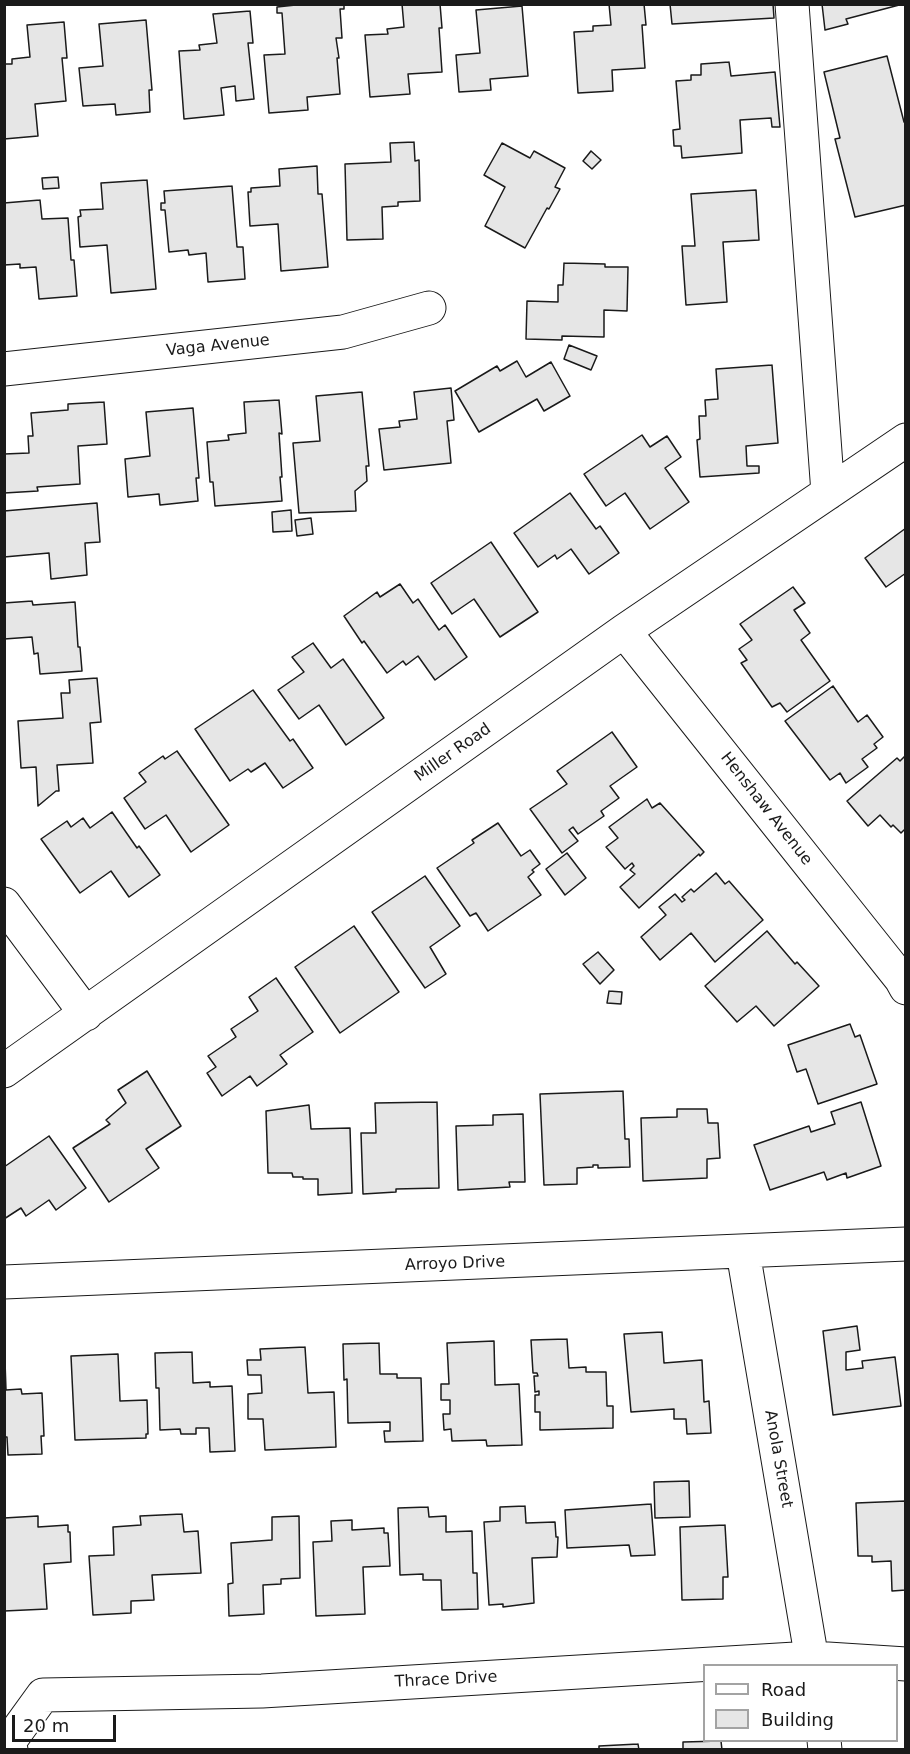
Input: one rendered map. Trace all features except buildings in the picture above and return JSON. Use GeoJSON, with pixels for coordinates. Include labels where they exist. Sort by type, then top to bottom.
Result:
{"type":"FeatureCollection","features":[{"type":"Feature","properties":{"kind":"street"},"geometry":{"type":"LineString","coordinates":[[792,4],[828,493]]}},
{"type":"Feature","properties":{"kind":"street","name":"Vaga Avenue"},"geometry":{"type":"LineString","coordinates":[[4,369],[343,332],[429,308]]}},
{"type":"Feature","properties":{"kind":"street","name":"Miller Road"},"geometry":{"type":"LineString","coordinates":[[4,1071],[624,631],[906,440]]}},
{"type":"Feature","properties":{"kind":"street","name":"Henshaw Avenue"},"geometry":{"type":"LineString","coordinates":[[624,631],[906,988]]}},
{"type":"Feature","properties":{"kind":"street"},"geometry":{"type":"LineString","coordinates":[[4,904],[86,1014]]}},
{"type":"Feature","properties":{"kind":"street","name":"Arroyo Drive"},"geometry":{"type":"LineString","coordinates":[[4,1282],[906,1244]]}},
{"type":"Feature","properties":{"kind":"street","name":"Anola Street"},"geometry":{"type":"LineString","coordinates":[[742,1252],[813,1662]]}},
{"type":"Feature","properties":{"kind":"street","name":"Thrace Drive"},"geometry":{"type":"LineString","coordinates":[[774,1664],[813,1662],[906,1664]]}},
{"type":"Feature","properties":{"kind":"street","name":"Thrace Drive"},"geometry":{"type":"LineString","coordinates":[[10,1745],[43,1695],[262,1690],[703,1668]]}}]}
